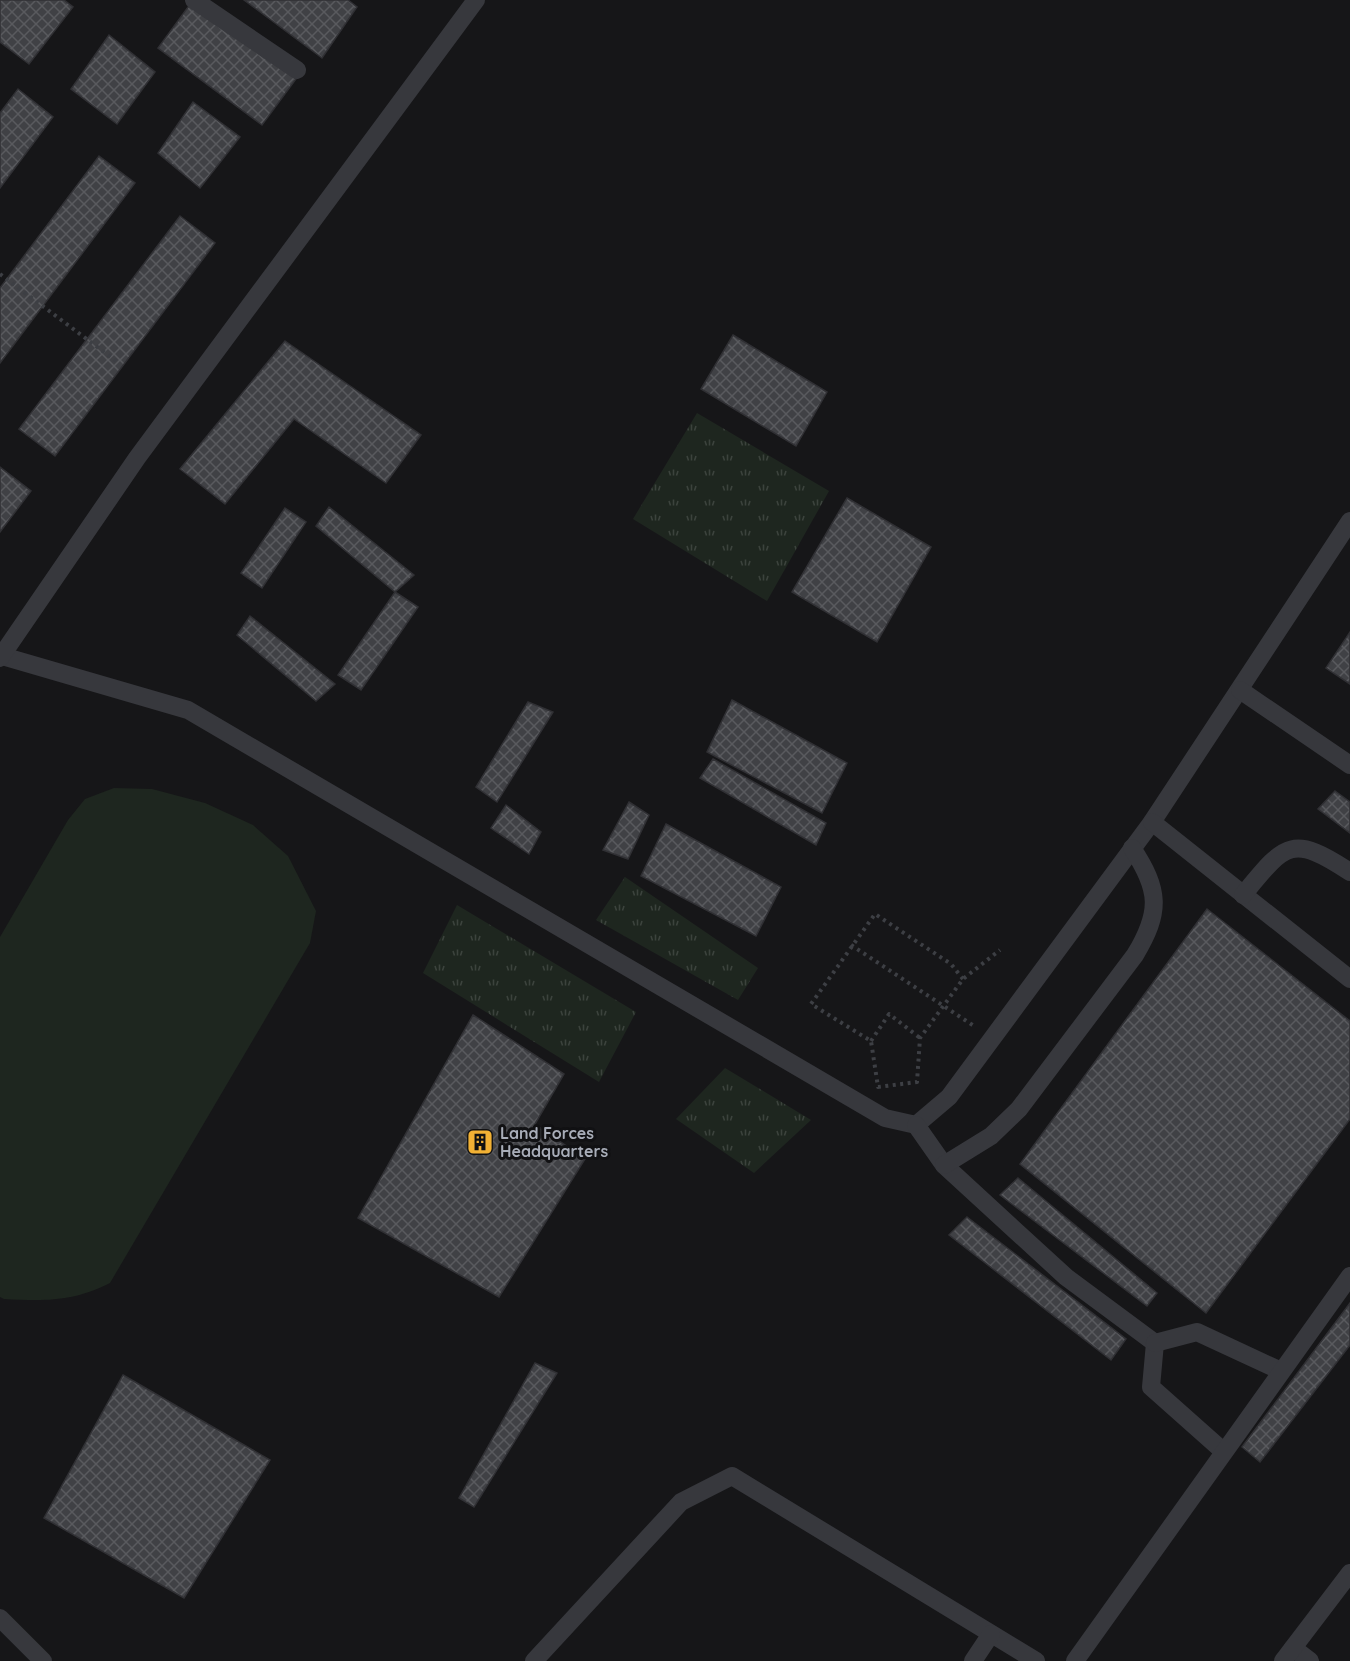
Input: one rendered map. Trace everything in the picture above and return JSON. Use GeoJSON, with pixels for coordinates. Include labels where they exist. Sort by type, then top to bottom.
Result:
{"type":"FeatureCollection","features":[{"type":"Feature","properties":{"kind":"lane"},"geometry":{"type":"LineString","coordinates":[[194,0],[297,70]]}},
{"type":"Feature","properties":{"kind":"lane"},"geometry":{"type":"LineString","coordinates":[[476,0],[137,458],[1,657],[188,710],[885,1118],[916,1125],[944,1165],[1066,1278],[1155,1343]]}},
{"type":"Feature","properties":{"kind":"lane"},"geometry":{"type":"LineString","coordinates":[[916,1125],[948,1097],[1152,822],[1350,521]]}},
{"type":"Feature","properties":{"kind":"lane"},"geometry":{"type":"LineString","coordinates":[[1240,690],[1350,765]]}},
{"type":"Feature","properties":{"kind":"lane"},"geometry":{"type":"LineString","coordinates":[[1152,822],[1350,979]]}},
{"type":"Feature","properties":{"kind":"lane"},"geometry":{"type":"LineString","coordinates":[[944,1165],[991,1136],[1019,1108],[1135,955],[1150,930],[1155,901],[1153,891],[1148,872],[1132,848]]}},
{"type":"Feature","properties":{"kind":"lane"},"geometry":{"type":"LineString","coordinates":[[1243,895],[1270,862],[1290,850],[1314,850],[1350,872]]}},
{"type":"Feature","properties":{"kind":"lane"},"geometry":{"type":"LineString","coordinates":[[1075,1661],[1350,1276]]}},
{"type":"Feature","properties":{"kind":"lane"},"geometry":{"type":"LineString","coordinates":[[1155,1343],[1197,1332],[1281,1371]]}},
{"type":"Feature","properties":{"kind":"lane"},"geometry":{"type":"LineString","coordinates":[[1155,1343],[1151,1386],[1223,1451]]}},
{"type":"Feature","properties":{"kind":"lane"},"geometry":{"type":"LineString","coordinates":[[534,1661],[681,1502],[732,1476],[1036,1661]]}},
{"type":"Feature","properties":{"kind":"lane"},"geometry":{"type":"LineString","coordinates":[[1310,1661],[1288,1655],[1350,1573]]}},
{"type":"Feature","properties":{"kind":"lane"},"geometry":{"type":"LineString","coordinates":[[0,1618],[43,1661]]}},
{"type":"Feature","properties":{"kind":"lane"},"geometry":{"type":"LineString","coordinates":[[973,1661],[991,1634]]}},
{"type":"Feature","properties":{"kind":"path"},"geometry":{"type":"LineString","coordinates":[[0,274],[116,361]]}},
{"type":"Feature","properties":{"kind":"path"},"geometry":{"type":"LineString","coordinates":[[871,1041],[811,1004],[875,914],[951,964],[963,979]]}},
{"type":"Feature","properties":{"kind":"path"},"geometry":{"type":"LineString","coordinates":[[851,945],[992,1038]]}},
{"type":"Feature","properties":{"kind":"path"},"geometry":{"type":"LineString","coordinates":[[920,1038],[889,1014],[871,1041],[878,1087],[917,1082],[920,1038],[963,979],[1000,950]]}},
{"type":"Feature","properties":{"kind":"green space"},"geometry":{"type":"Polygon","coordinates":[[[697,413],[829,491],[767,601],[633,519],[697,413]]]}},
{"type":"Feature","properties":{"kind":"green space"},"geometry":{"type":"Polygon","coordinates":[[[114,788],[152,789],[205,803],[253,825],[288,856],[316,911],[310,943],[110,1283],[83,1294],[58,1299],[4,1299],[0,1297],[0,937],[68,820],[85,799],[114,788]]]}},
{"type":"Feature","properties":{"kind":"green space"},"geometry":{"type":"Polygon","coordinates":[[[625,877],[758,968],[738,1000],[596,920],[625,877]]]}},
{"type":"Feature","properties":{"kind":"green space"},"geometry":{"type":"Polygon","coordinates":[[[457,905],[636,1012],[599,1082],[423,973],[457,905]]]}},
{"type":"Feature","properties":{"kind":"green space"},"geometry":{"type":"Polygon","coordinates":[[[725,1068],[811,1120],[754,1173],[676,1119],[725,1068]]]}},
{"type":"Feature","properties":{"kind":"building"},"geometry":{"type":"Polygon","coordinates":[[[0,0],[64,0],[73,7],[29,64],[0,42],[0,0]]]}},
{"type":"Feature","properties":{"kind":"building"},"geometry":{"type":"Polygon","coordinates":[[[244,0],[348,0],[357,7],[322,58],[244,0]]]}},
{"type":"Feature","properties":{"kind":"building"},"geometry":{"type":"Polygon","coordinates":[[[191,3],[296,79],[262,125],[158,48],[191,3]]]}},
{"type":"Feature","properties":{"kind":"building"},"geometry":{"type":"Polygon","coordinates":[[[109,35],[155,72],[117,124],[71,89],[109,35]]]}},
{"type":"Feature","properties":{"kind":"building"},"geometry":{"type":"Polygon","coordinates":[[[18,89],[53,117],[0,188],[0,113],[18,89]]]}},
{"type":"Feature","properties":{"kind":"building"},"geometry":{"type":"Polygon","coordinates":[[[193,102],[240,137],[200,188],[158,153],[193,102]]]}},
{"type":"Feature","properties":{"kind":"building"},"geometry":{"type":"Polygon","coordinates":[[[99,156],[135,183],[0,363],[0,288],[99,156]]]}},
{"type":"Feature","properties":{"kind":"building"},"geometry":{"type":"Polygon","coordinates":[[[180,216],[215,243],[55,456],[19,429],[180,216]]]}},
{"type":"Feature","properties":{"kind":"building"},"geometry":{"type":"Polygon","coordinates":[[[733,335],[827,392],[796,446],[701,389],[733,335]]]}},
{"type":"Feature","properties":{"kind":"building"},"geometry":{"type":"Polygon","coordinates":[[[285,341],[421,435],[386,483],[294,419],[225,504],[180,469],[285,341]]]}},
{"type":"Feature","properties":{"kind":"building"},"geometry":{"type":"Polygon","coordinates":[[[0,467],[31,491],[0,532],[0,467]]]}},
{"type":"Feature","properties":{"kind":"building"},"geometry":{"type":"Polygon","coordinates":[[[847,498],[931,547],[877,642],[792,592],[847,498]]]}},
{"type":"Feature","properties":{"kind":"building"},"geometry":{"type":"Polygon","coordinates":[[[329,507],[414,575],[395,592],[316,526],[329,507]]]}},
{"type":"Feature","properties":{"kind":"building"},"geometry":{"type":"Polygon","coordinates":[[[285,508],[306,522],[262,588],[241,573],[285,508]]]}},
{"type":"Feature","properties":{"kind":"building"},"geometry":{"type":"Polygon","coordinates":[[[395,592],[418,607],[361,690],[338,675],[395,592]]]}},
{"type":"Feature","properties":{"kind":"building"},"geometry":{"type":"Polygon","coordinates":[[[250,616],[335,684],[316,701],[237,635],[250,616]]]}},
{"type":"Feature","properties":{"kind":"building"},"geometry":{"type":"Polygon","coordinates":[[[1350,632],[1350,684],[1326,668],[1350,632]]]}},
{"type":"Feature","properties":{"kind":"building"},"geometry":{"type":"Polygon","coordinates":[[[732,700],[847,763],[822,813],[707,752],[732,700]]]}},
{"type":"Feature","properties":{"kind":"building"},"geometry":{"type":"Polygon","coordinates":[[[528,702],[553,712],[497,802],[476,787],[528,702]]]}},
{"type":"Feature","properties":{"kind":"building"},"geometry":{"type":"Polygon","coordinates":[[[713,759],[826,823],[816,845],[700,778],[713,759]]]}},
{"type":"Feature","properties":{"kind":"building"},"geometry":{"type":"Polygon","coordinates":[[[1335,791],[1350,802],[1350,833],[1318,809],[1335,791]]]}},
{"type":"Feature","properties":{"kind":"building"},"geometry":{"type":"Polygon","coordinates":[[[629,802],[649,815],[628,859],[603,850],[629,802]]]}},
{"type":"Feature","properties":{"kind":"building"},"geometry":{"type":"Polygon","coordinates":[[[506,805],[541,832],[529,854],[491,828],[506,805]]]}},
{"type":"Feature","properties":{"kind":"building"},"geometry":{"type":"Polygon","coordinates":[[[666,824],[781,887],[756,936],[641,876],[666,824]]]}},
{"type":"Feature","properties":{"kind":"building"},"geometry":{"type":"Polygon","coordinates":[[[1207,909],[1350,1021],[1350,1119],[1206,1313],[1020,1164],[1207,909]]]}},
{"type":"Feature","properties":{"kind":"building","name":"Land Forces Headquarters"},"geometry":{"type":"Polygon","coordinates":[[[473,1015],[564,1074],[535,1124],[585,1159],[499,1297],[358,1218],[473,1015]]]}},
{"type":"Feature","properties":{"kind":"building"},"geometry":{"type":"Polygon","coordinates":[[[1018,1178],[1157,1293],[1147,1306],[1000,1195],[1018,1178]]]}},
{"type":"Feature","properties":{"kind":"building"},"geometry":{"type":"Polygon","coordinates":[[[967,1217],[1126,1339],[1111,1360],[949,1235],[967,1217]]]}},
{"type":"Feature","properties":{"kind":"building"},"geometry":{"type":"Polygon","coordinates":[[[1350,1303],[1350,1345],[1260,1462],[1242,1447],[1350,1303]]]}},
{"type":"Feature","properties":{"kind":"building"},"geometry":{"type":"Polygon","coordinates":[[[535,1363],[557,1373],[474,1507],[459,1498],[535,1363]]]}},
{"type":"Feature","properties":{"kind":"building"},"geometry":{"type":"Polygon","coordinates":[[[123,1375],[270,1460],[184,1598],[44,1518],[123,1375]]]}},
{"type":"Feature","properties":{"kind":"place","name":"Land Forces Headquarters"},"geometry":{"type":"Point","coordinates":[480,1142]}}]}
